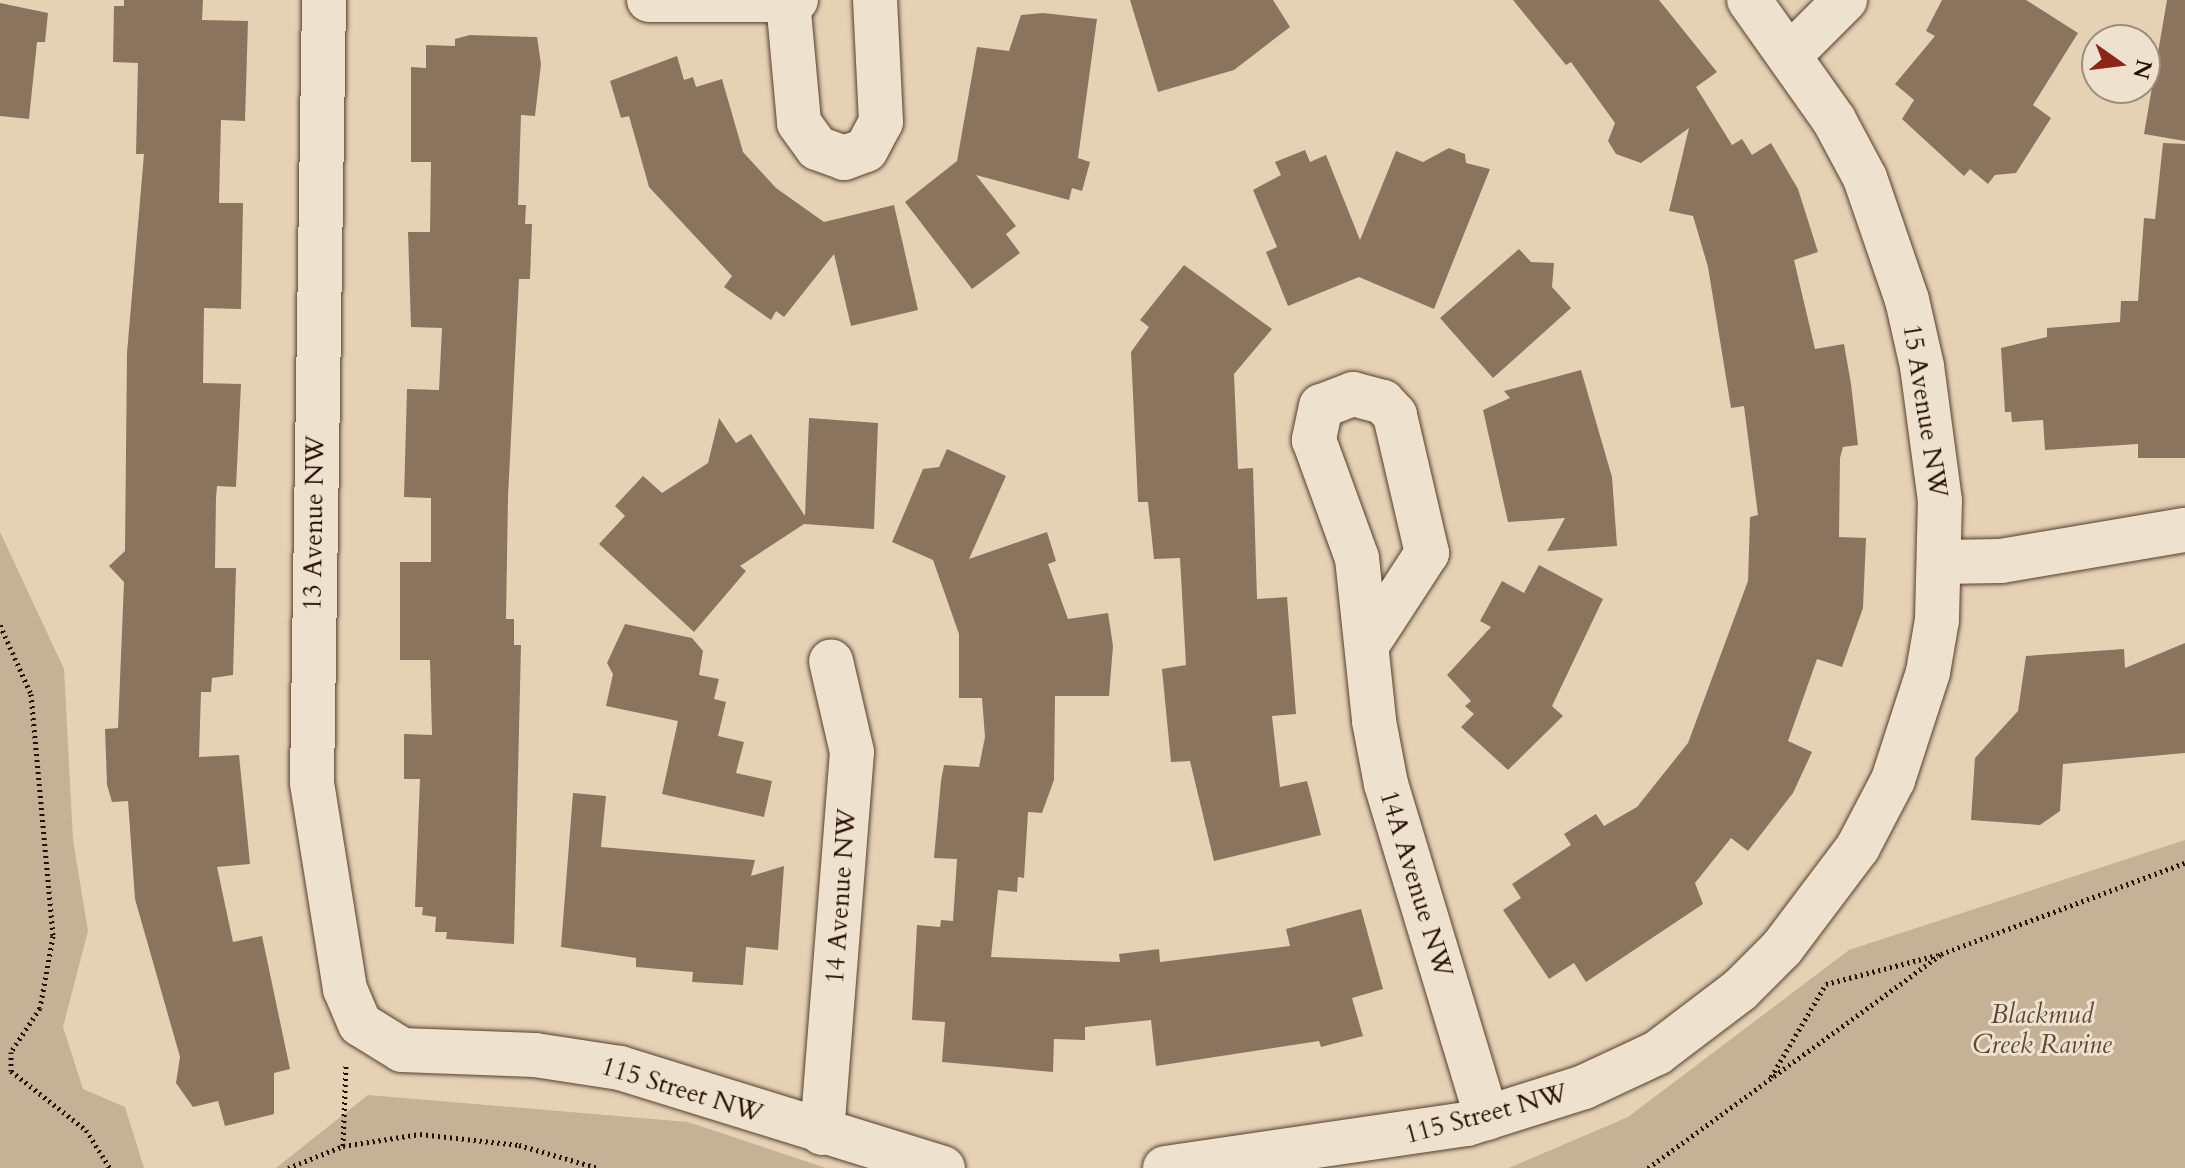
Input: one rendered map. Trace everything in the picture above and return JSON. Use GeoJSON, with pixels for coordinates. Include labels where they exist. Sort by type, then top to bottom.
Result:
{"type":"FeatureCollection","features":[{"type":"Feature","properties":{"kind":"street","name":"13 Avenue NW"},"geometry":{"type":"LineString","coordinates":[[324,0],[312,783],[345,989],[370,1035]]}},
{"type":"Feature","properties":{"kind":"street"},"geometry":{"type":"LineString","coordinates":[[649,0],[796,0]]}},
{"type":"Feature","properties":{"kind":"street"},"geometry":{"type":"LineString","coordinates":[[788,1],[799,123],[817,148],[844,158],[866,150],[881,122],[875,0]]}},
{"type":"Feature","properties":{"kind":"street","name":"15 Avenue NW"},"geometry":{"type":"LineString","coordinates":[[1657,1053],[1740,990],[1782,948],[1858,847],[1893,780],[1921,699],[1937,620],[1941,562],[1935,444],[1907,300],[1865,178],[1790,55],[1749,0]]}},
{"type":"Feature","properties":{"kind":"street"},"geometry":{"type":"LineString","coordinates":[[1790,55],[1845,0]]}},
{"type":"Feature","properties":{"kind":"street","name":"14A Avenue NW"},"geometry":{"type":"LineString","coordinates":[[1367,645],[1427,553],[1395,415],[1383,402],[1353,394],[1321,406],[1314,440],[1350,528],[1386,784],[1487,1118]]}},
{"type":"Feature","properties":{"kind":"street"},"geometry":{"type":"LineString","coordinates":[[1941,562],[2001,561],[2185,530]]}},
{"type":"Feature","properties":{"kind":"street","name":"14 Avenue NW"},"geometry":{"type":"LineString","coordinates":[[822,1133],[852,752],[831,661]]}},
{"type":"Feature","properties":{"kind":"street","name":"115 Street NW"},"geometry":{"type":"LineString","coordinates":[[370,1035],[402,1050],[535,1055],[620,1068],[943,1168]]}},
{"type":"Feature","properties":{"kind":"street","name":"115 Street NW"},"geometry":{"type":"LineString","coordinates":[[1165,1168],[1395,1138],[1487,1118],[1584,1087],[1657,1053]]}},
{"type":"Feature","properties":{"kind":"path"},"geometry":{"type":"LineString","coordinates":[[0,625],[31,694],[53,936],[40,1008],[11,1052],[11,1071],[86,1130],[110,1168]]}},
{"type":"Feature","properties":{"kind":"path"},"geometry":{"type":"LineString","coordinates":[[1769,1081],[1826,984],[1941,954],[2185,863]]}},
{"type":"Feature","properties":{"kind":"path"},"geometry":{"type":"LineString","coordinates":[[1648,1168],[1941,954]]}},
{"type":"Feature","properties":{"kind":"path"},"geometry":{"type":"LineString","coordinates":[[343,1146],[343,1068],[370,1035]]}},
{"type":"Feature","properties":{"kind":"path"},"geometry":{"type":"LineString","coordinates":[[288,1168],[343,1146],[420,1134],[473,1139],[574,1157],[598,1168]]}},
{"type":"Feature","properties":{"kind":"green space"},"geometry":{"type":"Polygon","coordinates":[[[0,532],[64,669],[73,840],[88,931],[63,1027],[83,1089],[125,1107],[144,1168],[0,1168],[0,532]]]}},
{"type":"Feature","properties":{"kind":"green space","name":"Blackmud Creek Ravine"},"geometry":{"type":"Polygon","coordinates":[[[2185,840],[2185,1168],[1509,1168],[1628,1117],[1849,950],[2185,840]]]}},
{"type":"Feature","properties":{"kind":"green space"},"geometry":{"type":"Polygon","coordinates":[[[368,1095],[688,1122],[826,1168],[276,1168],[368,1095]]]}},
{"type":"Feature","properties":{"kind":"building"},"geometry":{"type":"Polygon","coordinates":[[[124,0],[203,0],[202,20],[248,21],[245,121],[221,120],[219,203],[243,203],[241,309],[204,308],[203,383],[241,384],[236,487],[217,486],[216,498],[215,568],[236,568],[233,675],[212,678],[211,692],[201,692],[199,757],[239,755],[250,864],[217,867],[233,942],[262,936],[290,1069],[274,1073],[274,1114],[225,1126],[218,1101],[193,1107],[176,1083],[180,1057],[135,899],[128,801],[112,802],[107,785],[105,729],[118,728],[124,582],[109,566],[125,551],[127,353],[144,154],[136,154],[138,63],[113,62],[114,6],[124,6],[124,0]]]}},
{"type":"Feature","properties":{"kind":"building"},"geometry":{"type":"Polygon","coordinates":[[[1130,0],[1273,0],[1290,27],[1234,70],[1158,92],[1130,0]]]}},
{"type":"Feature","properties":{"kind":"building"},"geometry":{"type":"Polygon","coordinates":[[[1513,0],[1659,0],[1717,72],[1696,87],[1732,145],[1742,139],[1752,155],[1771,143],[1798,189],[1818,252],[1794,260],[1815,349],[1844,344],[1851,384],[1858,445],[1843,447],[1840,458],[1839,537],[1866,538],[1863,608],[1842,667],[1817,659],[1788,741],[1812,752],[1793,793],[1748,851],[1731,838],[1695,883],[1703,904],[1586,982],[1574,963],[1549,979],[1503,910],[1521,898],[1512,884],[1571,845],[1564,834],[1596,814],[1604,826],[1637,807],[1688,743],[1748,581],[1750,517],[1758,515],[1744,406],[1731,408],[1708,267],[1693,216],[1669,211],[1689,128],[1641,163],[1616,154],[1608,141],[1615,123],[1571,62],[1566,65],[1513,0]]]}},
{"type":"Feature","properties":{"kind":"building"},"geometry":{"type":"Polygon","coordinates":[[[1942,0],[2026,0],[2078,33],[2033,105],[2051,118],[2016,173],[1995,175],[1988,184],[1970,169],[1964,176],[1902,119],[1914,100],[1895,84],[1935,36],[1926,31],[1942,0]]]}},
{"type":"Feature","properties":{"kind":"building"},"geometry":{"type":"Polygon","coordinates":[[[2167,0],[2185,0],[2185,141],[2144,134],[2149,104],[2161,104],[2161,35],[2167,0]]]}},
{"type":"Feature","properties":{"kind":"building"},"geometry":{"type":"Polygon","coordinates":[[[0,3],[48,13],[45,42],[37,42],[29,119],[0,116],[0,3]]]}},
{"type":"Feature","properties":{"kind":"building"},"geometry":{"type":"Polygon","coordinates":[[[1043,13],[1097,19],[1078,158],[1090,162],[1082,191],[1072,188],[1069,200],[976,175],[1016,226],[1006,234],[1020,253],[972,289],[905,202],[957,161],[977,47],[1009,51],[1021,15],[1043,13]]]}},
{"type":"Feature","properties":{"kind":"building"},"geometry":{"type":"Polygon","coordinates":[[[470,35],[537,37],[541,64],[535,116],[521,115],[518,205],[526,205],[525,224],[532,224],[530,279],[519,279],[508,497],[506,619],[514,619],[514,645],[521,645],[514,944],[446,939],[447,932],[435,932],[436,917],[422,915],[423,907],[415,907],[420,779],[404,779],[404,734],[432,735],[430,660],[400,660],[400,562],[431,562],[431,498],[404,497],[407,389],[439,390],[442,328],[411,327],[408,232],[430,232],[431,162],[411,162],[411,67],[426,68],[426,45],[455,46],[455,39],[470,35]]]}},
{"type":"Feature","properties":{"kind":"building"},"geometry":{"type":"Polygon","coordinates":[[[677,56],[684,80],[693,77],[696,87],[722,79],[743,152],[776,188],[824,222],[894,205],[918,310],[851,326],[834,254],[784,317],[776,311],[771,320],[724,287],[732,276],[649,187],[629,116],[621,118],[610,81],[677,56]]]}},
{"type":"Feature","properties":{"kind":"building"},"geometry":{"type":"Polygon","coordinates":[[[2163,143],[2185,144],[2185,458],[2138,458],[2138,444],[2045,450],[2043,420],[2012,422],[2011,412],[2005,412],[2001,348],[2047,337],[2047,328],[2120,322],[2121,301],[2138,301],[2144,218],[2155,219],[2163,143]]]}},
{"type":"Feature","properties":{"kind":"building"},"geometry":{"type":"Polygon","coordinates":[[[1449,148],[1465,154],[1466,163],[1490,169],[1434,309],[1359,277],[1288,306],[1266,252],[1277,247],[1253,190],[1281,175],[1275,162],[1305,150],[1310,162],[1326,155],[1360,240],[1396,151],[1423,162],[1449,148]]]}},
{"type":"Feature","properties":{"kind":"building"},"geometry":{"type":"Polygon","coordinates":[[[1519,249],[1531,262],[1554,263],[1552,287],[1571,308],[1493,378],[1440,318],[1519,249]]]}},
{"type":"Feature","properties":{"kind":"building"},"geometry":{"type":"Polygon","coordinates":[[[1184,265],[1272,329],[1234,374],[1238,469],[1253,468],[1257,599],[1287,597],[1296,714],[1272,716],[1280,787],[1307,781],[1321,835],[1214,861],[1190,761],[1171,762],[1162,669],[1186,665],[1180,558],[1154,559],[1148,502],[1138,502],[1131,352],[1149,327],[1140,320],[1184,265]]]}},
{"type":"Feature","properties":{"kind":"building"},"geometry":{"type":"Polygon","coordinates":[[[1581,370],[1612,477],[1617,546],[1547,551],[1565,518],[1508,522],[1483,410],[1510,398],[1504,391],[1581,370]]]}},
{"type":"Feature","properties":{"kind":"building"},"geometry":{"type":"Polygon","coordinates":[[[719,418],[736,443],[751,434],[805,516],[809,418],[878,423],[874,529],[804,524],[740,566],[746,571],[694,632],[599,544],[625,516],[615,506],[643,476],[662,493],[708,463],[719,418]]]}},
{"type":"Feature","properties":{"kind":"building"},"geometry":{"type":"Polygon","coordinates":[[[947,449],[1006,476],[969,559],[1047,532],[1056,561],[1048,564],[1068,619],[1108,613],[1113,646],[1109,696],[1055,696],[1054,780],[1042,813],[1028,812],[1024,878],[1018,877],[1017,892],[998,890],[991,957],[1120,962],[1119,954],[1159,949],[1160,962],[1290,946],[1286,929],[1361,909],[1383,989],[1352,998],[1363,1036],[1321,1047],[1319,1041],[1156,1066],[1151,1020],[1085,1027],[1085,1040],[1054,1039],[1053,1072],[942,1062],[945,1022],[912,1020],[917,925],[940,927],[941,920],[953,921],[957,859],[934,858],[944,765],[979,767],[985,737],[982,698],[959,698],[959,634],[933,560],[892,542],[923,469],[939,467],[947,449]]]}},
{"type":"Feature","properties":{"kind":"building"},"geometry":{"type":"Polygon","coordinates":[[[1539,565],[1603,599],[1552,706],[1563,716],[1508,770],[1461,727],[1474,714],[1465,706],[1471,701],[1447,675],[1491,627],[1480,621],[1502,581],[1524,593],[1539,565]]]}},
{"type":"Feature","properties":{"kind":"building"},"geometry":{"type":"Polygon","coordinates":[[[625,624],[692,638],[703,651],[699,675],[719,679],[714,699],[726,702],[718,736],[744,742],[736,773],[772,781],[764,817],[662,794],[678,721],[606,706],[613,674],[607,663],[625,624]]]}},
{"type":"Feature","properties":{"kind":"building"},"geometry":{"type":"Polygon","coordinates":[[[2185,643],[2185,753],[2063,764],[2060,811],[2040,825],[1971,820],[1975,758],[2018,711],[2026,656],[2124,649],[2125,668],[2185,643]]]}},
{"type":"Feature","properties":{"kind":"building"},"geometry":{"type":"Polygon","coordinates":[[[573,793],[606,796],[601,847],[755,860],[751,876],[784,866],[778,950],[746,947],[743,985],[692,982],[693,972],[636,967],[636,958],[561,947],[573,793]]]}}]}
